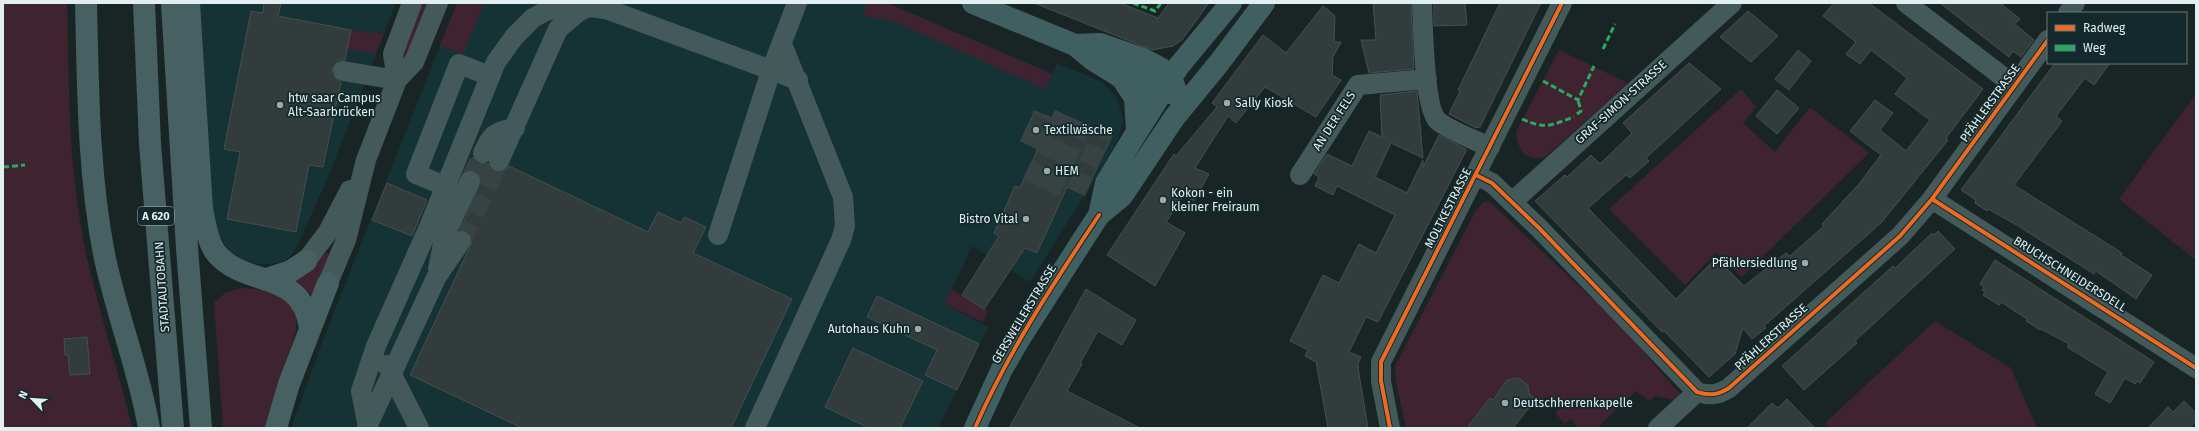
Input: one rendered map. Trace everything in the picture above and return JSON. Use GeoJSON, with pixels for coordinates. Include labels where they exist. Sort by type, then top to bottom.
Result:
{"type":"FeatureCollection","features":[{"type":"Feature","properties":{"kind":"highway"},"geometry":{"type":"LineString","coordinates":[[86,3],[89,124],[94,199],[104,256],[149,428]]}},
{"type":"Feature","properties":{"kind":"highway","name":"STADTAUTOBAHN"},"geometry":{"type":"LineString","coordinates":[[144,3],[150,144],[173,428]]}},
{"type":"Feature","properties":{"kind":"highway","name":"A 620"},"geometry":{"type":"LineString","coordinates":[[172,3],[186,240],[202,428]]}},
{"type":"Feature","properties":{"kind":"highway"},"geometry":{"type":"LineString","coordinates":[[189,3],[201,202],[206,232],[215,251],[226,263],[238,271],[267,278],[287,288],[301,302],[307,312],[310,328]]}},
{"type":"Feature","properties":{"kind":"highway"},"geometry":{"type":"LineString","coordinates":[[267,278],[291,271],[306,261]]}},
{"type":"Feature","properties":{"kind":"highway"},"geometry":{"type":"LineString","coordinates":[[276,428],[310,328],[328,283]]}},
{"type":"Feature","properties":{"kind":"main road"},"geometry":{"type":"LineString","coordinates":[[973,3],[1075,45],[1092,60],[1122,78],[1135,98],[1137,131]]}},
{"type":"Feature","properties":{"kind":"main road","name":"GERSWEILERSTRASSE"},"geometry":{"type":"LineString","coordinates":[[1099,215],[1106,183],[1137,131],[1231,3]]}},
{"type":"Feature","properties":{"kind":"main road","name":"GERSWEILERSTRASSE"},"geometry":{"type":"LineString","coordinates":[[975,428],[1002,369],[1020,338],[1099,215],[1122,196],[1174,118],[1201,86],[1264,3]]}},
{"type":"Feature","properties":{"kind":"main road"},"geometry":{"type":"LineString","coordinates":[[1075,45],[1100,44],[1143,59],[1162,69],[1170,88],[1174,118]]}},
{"type":"Feature","properties":{"kind":"main road"},"geometry":{"type":"LineString","coordinates":[[1170,88],[1201,86]]}},
{"type":"Feature","properties":{"kind":"street"},"geometry":{"type":"LineString","coordinates":[[397,80],[393,54],[412,3]]}},
{"type":"Feature","properties":{"kind":"street"},"geometry":{"type":"LineString","coordinates":[[306,261],[328,232],[366,160],[397,80],[414,62],[438,3]]}},
{"type":"Feature","properties":{"kind":"street"},"geometry":{"type":"LineString","coordinates":[[718,235],[772,71],[797,3]]}},
{"type":"Feature","properties":{"kind":"street"},"geometry":{"type":"LineString","coordinates":[[1422,3],[1427,79],[1431,112],[1437,120],[1490,147]]}},
{"type":"Feature","properties":{"kind":"street","name":"MOLTKESTRASSE"},"geometry":{"type":"LineString","coordinates":[[1390,428],[1380,380],[1381,362],[1562,3]]}},
{"type":"Feature","properties":{"kind":"street","name":"GRAF-SIMON-STRASSE"},"geometry":{"type":"LineString","coordinates":[[1512,202],[1732,3]]}},
{"type":"Feature","properties":{"kind":"street"},"geometry":{"type":"LineString","coordinates":[[1906,3],[2015,86]]}},
{"type":"Feature","properties":{"kind":"street"},"geometry":{"type":"LineString","coordinates":[[2069,12],[2075,3]]}},
{"type":"Feature","properties":{"kind":"street"},"geometry":{"type":"LineString","coordinates":[[367,427],[361,391],[376,346],[446,186],[496,62],[514,37],[533,18],[557,7],[572,4],[609,10],[798,80]]}},
{"type":"Feature","properties":{"kind":"street"},"geometry":{"type":"LineString","coordinates":[[491,157],[515,128],[558,29],[586,8],[596,7]]}},
{"type":"Feature","properties":{"kind":"street","name":"PFÄHLERSTRASSE"},"geometry":{"type":"LineString","coordinates":[[1697,392],[1707,395],[1719,394],[1729,388],[1900,236],[1932,199],[2047,41]]}},
{"type":"Feature","properties":{"kind":"street"},"geometry":{"type":"LineString","coordinates":[[755,428],[841,240],[845,226],[843,197],[798,80],[782,44]]}},
{"type":"Feature","properties":{"kind":"street"},"geometry":{"type":"LineString","coordinates":[[446,186],[416,174],[459,64],[490,76]]}},
{"type":"Feature","properties":{"kind":"street"},"geometry":{"type":"LineString","coordinates":[[343,71],[397,80]]}},
{"type":"Feature","properties":{"kind":"street","name":"AN DER FELS"},"geometry":{"type":"LineString","coordinates":[[1300,175],[1358,85],[1427,79]]}},
{"type":"Feature","properties":{"kind":"street"},"geometry":{"type":"LineString","coordinates":[[328,283],[346,240],[366,160]]}},
{"type":"Feature","properties":{"kind":"street"},"geometry":{"type":"LineString","coordinates":[[1476,175],[1492,183],[1512,202],[1697,392],[1658,428]]}},
{"type":"Feature","properties":{"kind":"street"},"geometry":{"type":"LineString","coordinates":[[436,278],[445,234],[470,181]]}},
{"type":"Feature","properties":{"kind":"street","name":"BRUCHSCHNEIDERSDELL"},"geometry":{"type":"LineString","coordinates":[[1932,199],[2196,368]]}},
{"type":"Feature","properties":{"kind":"street"},"geometry":{"type":"LineString","coordinates":[[367,427],[436,278],[461,241]]}},
{"type":"Feature","properties":{"kind":"street"},"geometry":{"type":"LineString","coordinates":[[376,346],[392,373],[419,428]]}},
{"type":"Feature","properties":{"kind":"shaded area"},"geometry":{"type":"Polygon","coordinates":[[[3,3],[67,3],[72,157],[82,236],[95,291],[132,428],[3,428],[3,3]]]}},
{"type":"Feature","properties":{"kind":"shaded area","name":"htw saar Campus Alt-Saarbrücken"},"geometry":{"type":"Polygon","coordinates":[[[199,3],[396,3],[331,170],[297,247],[287,260],[271,264],[256,264],[240,258],[227,248],[218,233],[212,209],[199,3]]]}},
{"type":"Feature","properties":{"kind":"shaded area"},"geometry":{"type":"Polygon","coordinates":[[[421,3],[428,3],[405,59],[400,57],[421,3]]]}},
{"type":"Feature","properties":{"kind":"shaded area"},"geometry":{"type":"Polygon","coordinates":[[[457,3],[887,3],[1052,74],[1057,63],[1102,82],[1117,98],[1123,119],[1119,137],[1108,158],[1030,282],[972,246],[945,304],[988,327],[938,428],[291,428],[325,335],[457,3]]]}},
{"type":"Feature","properties":{"kind":"shaded area"},"geometry":{"type":"Polygon","coordinates":[[[457,3],[484,3],[463,54],[440,45],[457,3]]]}},
{"type":"Feature","properties":{"kind":"shaded area"},"geometry":{"type":"Polygon","coordinates":[[[868,3],[887,3],[1052,74],[1045,89],[891,20],[862,15],[868,3]]]}},
{"type":"Feature","properties":{"kind":"shaded area"},"geometry":{"type":"Polygon","coordinates":[[[351,30],[384,34],[376,53],[347,49],[351,30]]]}},
{"type":"Feature","properties":{"kind":"shaded area"},"geometry":{"type":"Polygon","coordinates":[[[1559,50],[1628,83],[1545,157],[1533,158],[1524,153],[1521,149],[1518,144],[1516,132],[1559,50]]]}},
{"type":"Feature","properties":{"kind":"shaded area"},"geometry":{"type":"Polygon","coordinates":[[[1741,89],[1756,107],[1743,123],[1775,152],[1810,107],[1869,153],[1742,277],[1716,253],[1685,285],[1609,209],[1741,89]]]}},
{"type":"Feature","properties":{"kind":"shaded area"},"geometry":{"type":"Polygon","coordinates":[[[2196,94],[2196,260],[2119,199],[2196,94]]]}},
{"type":"Feature","properties":{"kind":"shaded area"},"geometry":{"type":"Polygon","coordinates":[[[1489,201],[1621,326],[1680,394],[1673,400],[1655,396],[1650,401],[1636,391],[1597,428],[1578,428],[1570,419],[1565,424],[1555,413],[1559,408],[1545,397],[1541,402],[1529,394],[1528,385],[1519,378],[1507,380],[1471,428],[1406,428],[1396,382],[1395,366],[1475,212],[1483,202],[1489,201]]]}},
{"type":"Feature","properties":{"kind":"shaded area"},"geometry":{"type":"Polygon","coordinates":[[[327,252],[329,255],[314,292],[312,295],[303,292],[298,287],[294,279],[327,252]]]}},
{"type":"Feature","properties":{"kind":"shaded area"},"geometry":{"type":"Polygon","coordinates":[[[240,288],[256,289],[273,293],[281,297],[293,308],[296,318],[296,331],[264,428],[223,428],[214,303],[225,293],[240,288]]]}},
{"type":"Feature","properties":{"kind":"shaded area"},"geometry":{"type":"Polygon","coordinates":[[[952,289],[988,311],[983,322],[945,304],[952,289]]]}},
{"type":"Feature","properties":{"kind":"shaded area"},"geometry":{"type":"Polygon","coordinates":[[[1935,321],[2011,368],[2037,428],[1830,428],[1825,423],[1935,321]]]}},
{"type":"Feature","properties":{"kind":"building"},"geometry":{"type":"Polygon","coordinates":[[[264,3],[281,3],[278,16],[351,30],[345,60],[339,60],[332,69],[332,75],[341,82],[323,167],[309,165],[296,232],[227,219],[240,152],[224,149],[251,11],[263,13],[264,3]]]}},
{"type":"Feature","properties":{"kind":"building"},"geometry":{"type":"Polygon","coordinates":[[[1034,3],[1120,3],[1158,18],[1169,3],[1209,3],[1182,40],[1173,46],[1152,50],[1034,3]]]}},
{"type":"Feature","properties":{"kind":"building"},"geometry":{"type":"Polygon","coordinates":[[[1373,3],[1411,3],[1414,69],[1369,73],[1361,40],[1376,40],[1373,3]]]}},
{"type":"Feature","properties":{"kind":"building"},"geometry":{"type":"Polygon","coordinates":[[[1434,3],[1465,3],[1467,25],[1434,26],[1434,3]]]}},
{"type":"Feature","properties":{"kind":"building"},"geometry":{"type":"Polygon","coordinates":[[[1500,3],[1541,3],[1480,127],[1476,128],[1449,114],[1460,91],[1458,90],[1500,3]]]}},
{"type":"Feature","properties":{"kind":"building"},"geometry":{"type":"Polygon","coordinates":[[[1834,3],[1869,3],[1983,89],[1946,138],[1948,140],[1882,222],[1764,326],[1766,328],[1752,339],[1743,328],[1735,354],[1709,377],[1664,331],[1662,332],[1535,201],[1565,175],[1567,177],[1591,155],[1600,164],[1632,133],[1623,123],[1689,63],[1721,89],[1646,158],[1649,161],[1630,178],[1626,175],[1588,208],[1676,299],[1716,258],[1744,286],[1786,253],[1790,256],[1824,226],[1822,224],[1858,185],[1881,155],[1850,131],[1875,100],[1893,113],[1880,130],[1906,151],[1930,120],[1895,94],[1907,78],[1871,50],[1860,64],[1846,54],[1856,42],[1823,16],[1834,3]]]}},
{"type":"Feature","properties":{"kind":"building"},"geometry":{"type":"Polygon","coordinates":[[[1940,3],[2000,3],[2020,19],[2015,24],[2034,40],[2021,57],[2013,51],[2009,57],[1940,3]]]}},
{"type":"Feature","properties":{"kind":"building"},"geometry":{"type":"Polygon","coordinates":[[[1323,6],[1335,16],[1334,42],[1341,42],[1333,57],[1332,75],[1341,80],[1316,117],[1265,87],[1236,123],[1228,116],[1195,168],[1209,174],[1194,201],[1184,195],[1166,222],[1185,233],[1155,286],[1107,255],[1174,154],[1176,156],[1217,107],[1212,103],[1263,35],[1286,53],[1323,6]]]}},
{"type":"Feature","properties":{"kind":"building"},"geometry":{"type":"Polygon","coordinates":[[[1748,11],[1778,36],[1751,62],[1720,37],[1748,11]]]}},
{"type":"Feature","properties":{"kind":"building"},"geometry":{"type":"Polygon","coordinates":[[[1798,50],[1811,61],[1789,90],[1775,79],[1798,50]]]}},
{"type":"Feature","properties":{"kind":"building"},"geometry":{"type":"Polygon","coordinates":[[[2054,64],[2109,64],[2094,85],[2085,78],[2056,116],[2062,121],[2014,185],[2122,253],[2121,255],[2152,275],[2136,299],[2096,271],[2094,274],[2015,224],[1988,209],[1987,211],[1975,203],[1976,200],[1961,190],[2054,64]]]}},
{"type":"Feature","properties":{"kind":"building"},"geometry":{"type":"Polygon","coordinates":[[[1777,90],[1799,108],[1777,134],[1756,116],[1777,90]]]}},
{"type":"Feature","properties":{"kind":"building"},"geometry":{"type":"Polygon","coordinates":[[[1417,91],[1423,158],[1391,143],[1375,177],[1407,193],[1423,160],[1423,167],[1439,135],[1466,149],[1466,151],[1378,322],[1366,317],[1349,352],[1361,357],[1358,363],[1359,374],[1368,428],[1328,428],[1316,362],[1305,356],[1308,350],[1290,341],[1323,275],[1339,283],[1359,244],[1376,253],[1395,215],[1337,186],[1333,195],[1315,186],[1319,177],[1314,174],[1327,154],[1352,166],[1369,131],[1382,137],[1380,95],[1417,91]]]}},
{"type":"Feature","properties":{"kind":"building"},"geometry":{"type":"Polygon","coordinates":[[[1035,111],[1052,118],[1055,111],[1112,136],[1084,195],[1067,187],[1037,253],[1025,248],[984,309],[962,295],[999,236],[994,233],[1015,186],[1020,188],[1038,149],[1021,141],[1035,111]]]}},
{"type":"Feature","properties":{"kind":"building"},"geometry":{"type":"Polygon","coordinates":[[[473,157],[479,164],[488,163],[495,172],[505,170],[509,166],[648,232],[658,212],[681,223],[684,217],[706,227],[693,253],[792,299],[731,428],[522,428],[410,375],[472,242],[468,232],[460,230],[481,180],[475,171],[466,170],[473,157]]]}},
{"type":"Feature","properties":{"kind":"building"},"geometry":{"type":"Polygon","coordinates":[[[387,183],[427,200],[412,236],[372,220],[387,183]]]}},
{"type":"Feature","properties":{"kind":"building"},"geometry":{"type":"Polygon","coordinates":[[[1938,231],[1955,249],[1855,341],[1857,343],[1804,390],[1782,366],[1893,266],[1895,268],[1932,233],[1934,235],[1938,231]]]}},
{"type":"Feature","properties":{"kind":"building"},"geometry":{"type":"Polygon","coordinates":[[[1995,260],[2154,362],[2140,383],[2137,381],[2135,384],[2125,378],[2110,403],[2095,394],[2108,372],[2067,347],[2069,344],[2041,329],[2040,330],[2026,321],[2027,319],[2001,302],[1999,305],[1983,295],[1985,292],[1982,290],[1984,287],[1980,284],[1995,260]]]}},
{"type":"Feature","properties":{"kind":"building"},"geometry":{"type":"Polygon","coordinates":[[[1086,289],[1136,320],[1122,345],[1098,331],[1080,363],[1082,364],[1067,391],[1140,428],[1009,428],[1086,289]]]}},
{"type":"Feature","properties":{"kind":"building"},"geometry":{"type":"Polygon","coordinates":[[[877,296],[979,344],[957,390],[925,375],[937,350],[867,317],[877,296]]]}},
{"type":"Feature","properties":{"kind":"building"},"geometry":{"type":"Polygon","coordinates":[[[87,337],[90,374],[70,375],[68,355],[65,355],[64,339],[87,337]]]}},
{"type":"Feature","properties":{"kind":"building"},"geometry":{"type":"Polygon","coordinates":[[[853,348],[923,381],[900,428],[869,428],[825,407],[853,348]]]}},
{"type":"Feature","properties":{"kind":"building","name":"Deutschherrenkapelle"},"geometry":{"type":"Polygon","coordinates":[[[1519,378],[1528,385],[1529,394],[1536,399],[1513,428],[1467,428],[1490,398],[1493,400],[1507,380],[1519,378]]]}},
{"type":"Feature","properties":{"kind":"building"},"geometry":{"type":"Polygon","coordinates":[[[1787,399],[1815,428],[1747,428],[1772,403],[1778,408],[1787,399]]]}},
{"type":"Feature","properties":{"kind":"building"},"geometry":{"type":"Polygon","coordinates":[[[2184,401],[2196,413],[2196,420],[2190,428],[2148,428],[2168,407],[2173,412],[2184,401]]]}},
{"type":"Feature","properties":{"kind":"tunnel"},"geometry":{"type":"LineString","coordinates":[[1029,145],[1043,114]]}},
{"type":"Feature","properties":{"kind":"tunnel"},"geometry":{"type":"LineString","coordinates":[[1032,183],[1064,114]]}},
{"type":"Feature","properties":{"kind":"tunnel"},"geometry":{"type":"LineString","coordinates":[[1050,192],[1082,123]]}},
{"type":"Feature","properties":{"kind":"tunnel"},"geometry":{"type":"LineString","coordinates":[[1076,192],[1103,132]]}},
{"type":"Feature","properties":{"kind":"tunnel"},"geometry":{"type":"LineString","coordinates":[[470,181],[483,153]]}},
{"type":"Feature","properties":{"kind":"tunnel"},"geometry":{"type":"LineString","coordinates":[[461,241],[499,161]]}},
{"type":"Feature","properties":{"kind":"marked path"},"geometry":{"type":"LineString","coordinates":[[1133,3],[1155,11],[1161,3]]}},
{"type":"Feature","properties":{"kind":"marked path"},"geometry":{"type":"LineString","coordinates":[[1603,49],[1615,24]]}},
{"type":"Feature","properties":{"kind":"marked path"},"geometry":{"type":"LineString","coordinates":[[1543,81],[1578,100],[1594,66]]}},
{"type":"Feature","properties":{"kind":"marked path"},"geometry":{"type":"LineString","coordinates":[[1577,114],[1581,111],[1578,100]]}},
{"type":"Feature","properties":{"kind":"marked path"},"geometry":{"type":"LineString","coordinates":[[1522,119],[1537,124],[1548,125],[1574,117]]}},
{"type":"Feature","properties":{"kind":"marked path"},"geometry":{"type":"LineString","coordinates":[[3,167],[25,165]]}},
{"type":"Feature","properties":{"kind":"cycle path"},"geometry":{"type":"LineString","coordinates":[[1390,428],[1381,381],[1381,362],[1562,3]]}},
{"type":"Feature","properties":{"kind":"cycle path"},"geometry":{"type":"LineString","coordinates":[[1476,175],[1492,183],[1539,228],[1697,392],[1706,394],[1717,393],[1729,388],[1900,236],[1932,199],[2047,41]]}},
{"type":"Feature","properties":{"kind":"cycle path"},"geometry":{"type":"LineString","coordinates":[[1932,199],[2196,368]]}},
{"type":"Feature","properties":{"kind":"cycle path"},"geometry":{"type":"LineString","coordinates":[[975,428],[1002,372],[1032,319],[1099,215]]}},
{"type":"Feature","properties":{"kind":"place","name":"Sally Kiosk"},"geometry":{"type":"Point","coordinates":[1227,103]}},
{"type":"Feature","properties":{"kind":"place","name":"htw saar Campus Alt-Saarbrücken"},"geometry":{"type":"Point","coordinates":[280,105]}},
{"type":"Feature","properties":{"kind":"place","name":"Textilwäsche"},"geometry":{"type":"Point","coordinates":[1036,130]}},
{"type":"Feature","properties":{"kind":"place","name":"HEM"},"geometry":{"type":"Point","coordinates":[1047,171]}},
{"type":"Feature","properties":{"kind":"place","name":"Kokon - ein kleiner Freiraum"},"geometry":{"type":"Point","coordinates":[1163,200]}},
{"type":"Feature","properties":{"kind":"place","name":"Bistro Vital"},"geometry":{"type":"Point","coordinates":[1026,219]}},
{"type":"Feature","properties":{"kind":"place","name":"Pfählersiedlung"},"geometry":{"type":"Point","coordinates":[1805,263]}},
{"type":"Feature","properties":{"kind":"place","name":"Autohaus Kuhn"},"geometry":{"type":"Point","coordinates":[918,329]}},
{"type":"Feature","properties":{"kind":"place","name":"Deutschherrenkapelle"},"geometry":{"type":"Point","coordinates":[1505,403]}}]}
